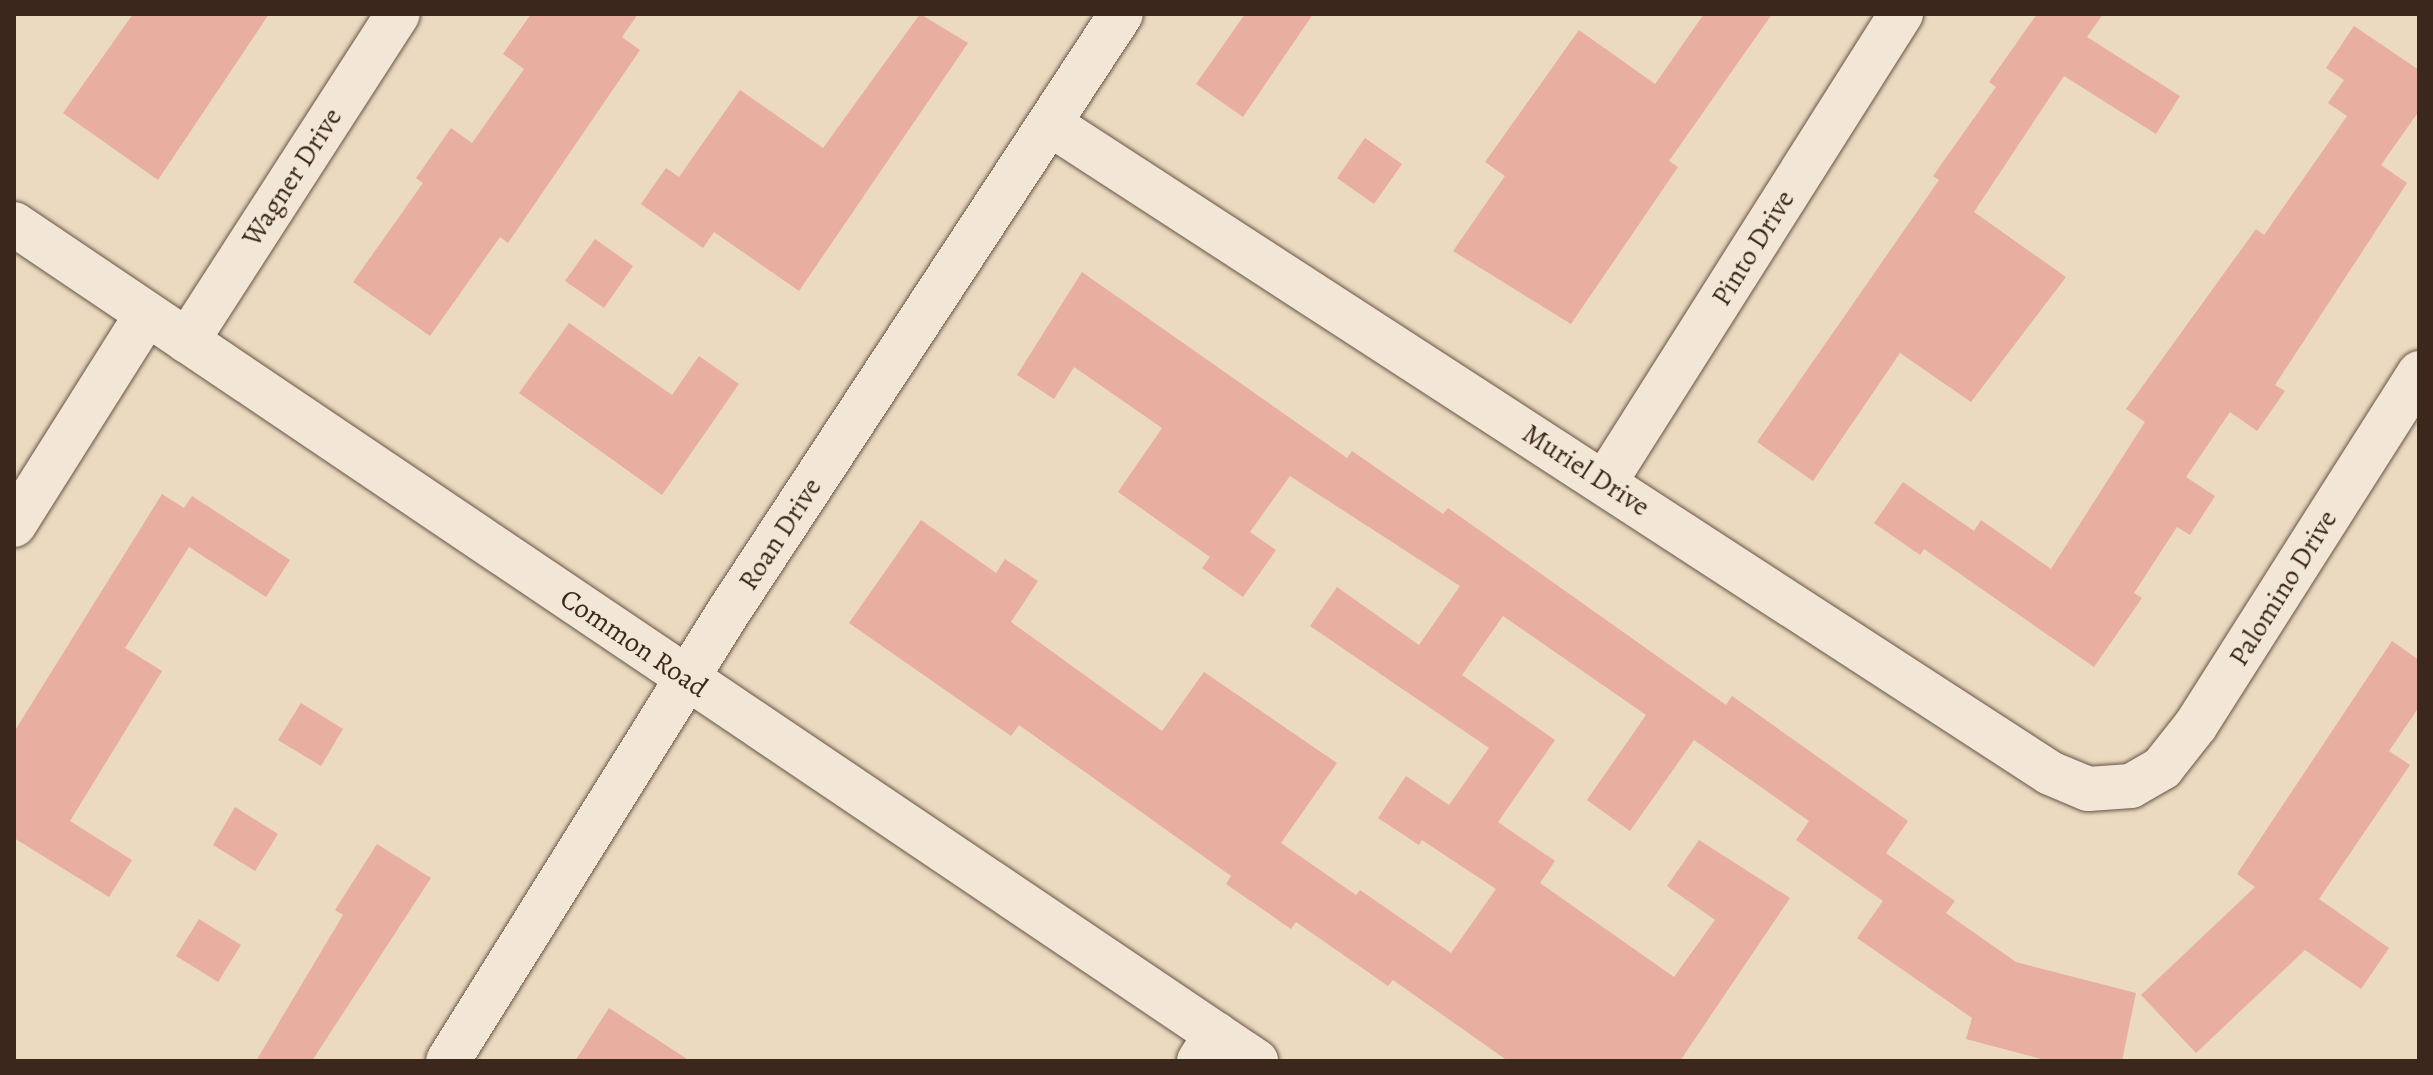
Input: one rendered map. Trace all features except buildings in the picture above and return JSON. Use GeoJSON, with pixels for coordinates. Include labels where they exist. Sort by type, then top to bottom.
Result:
{"type":"FeatureCollection","features":[{"type":"Feature","properties":{"kind":"street","name":"Wagner Drive"},"geometry":{"type":"LineString","coordinates":[[187,341],[398,14]]}},
{"type":"Feature","properties":{"kind":"street","name":"Roan Drive"},"geometry":{"type":"LineString","coordinates":[[448,1061],[687,679],[1121,14]]}},
{"type":"Feature","properties":{"kind":"street","name":"Pinto Drive"},"geometry":{"type":"LineString","coordinates":[[1605,482],[1901,14]]}},
{"type":"Feature","properties":{"kind":"street","name":"Muriel Drive"},"geometry":{"type":"LineString","coordinates":[[1050,124],[2050,773],[2088,789],[2131,786]]}},
{"type":"Feature","properties":{"kind":"street","name":"Common Road"},"geometry":{"type":"LineString","coordinates":[[14,224],[687,679],[1208,1048],[1256,1061]]}},
{"type":"Feature","properties":{"kind":"street"},"geometry":{"type":"LineString","coordinates":[[14,525],[147,314]]}},
{"type":"Feature","properties":{"kind":"street","name":"Palomino Drive"},"geometry":{"type":"LineString","coordinates":[[2131,786],[2162,768],[2196,725],[2419,373]]}}]}
